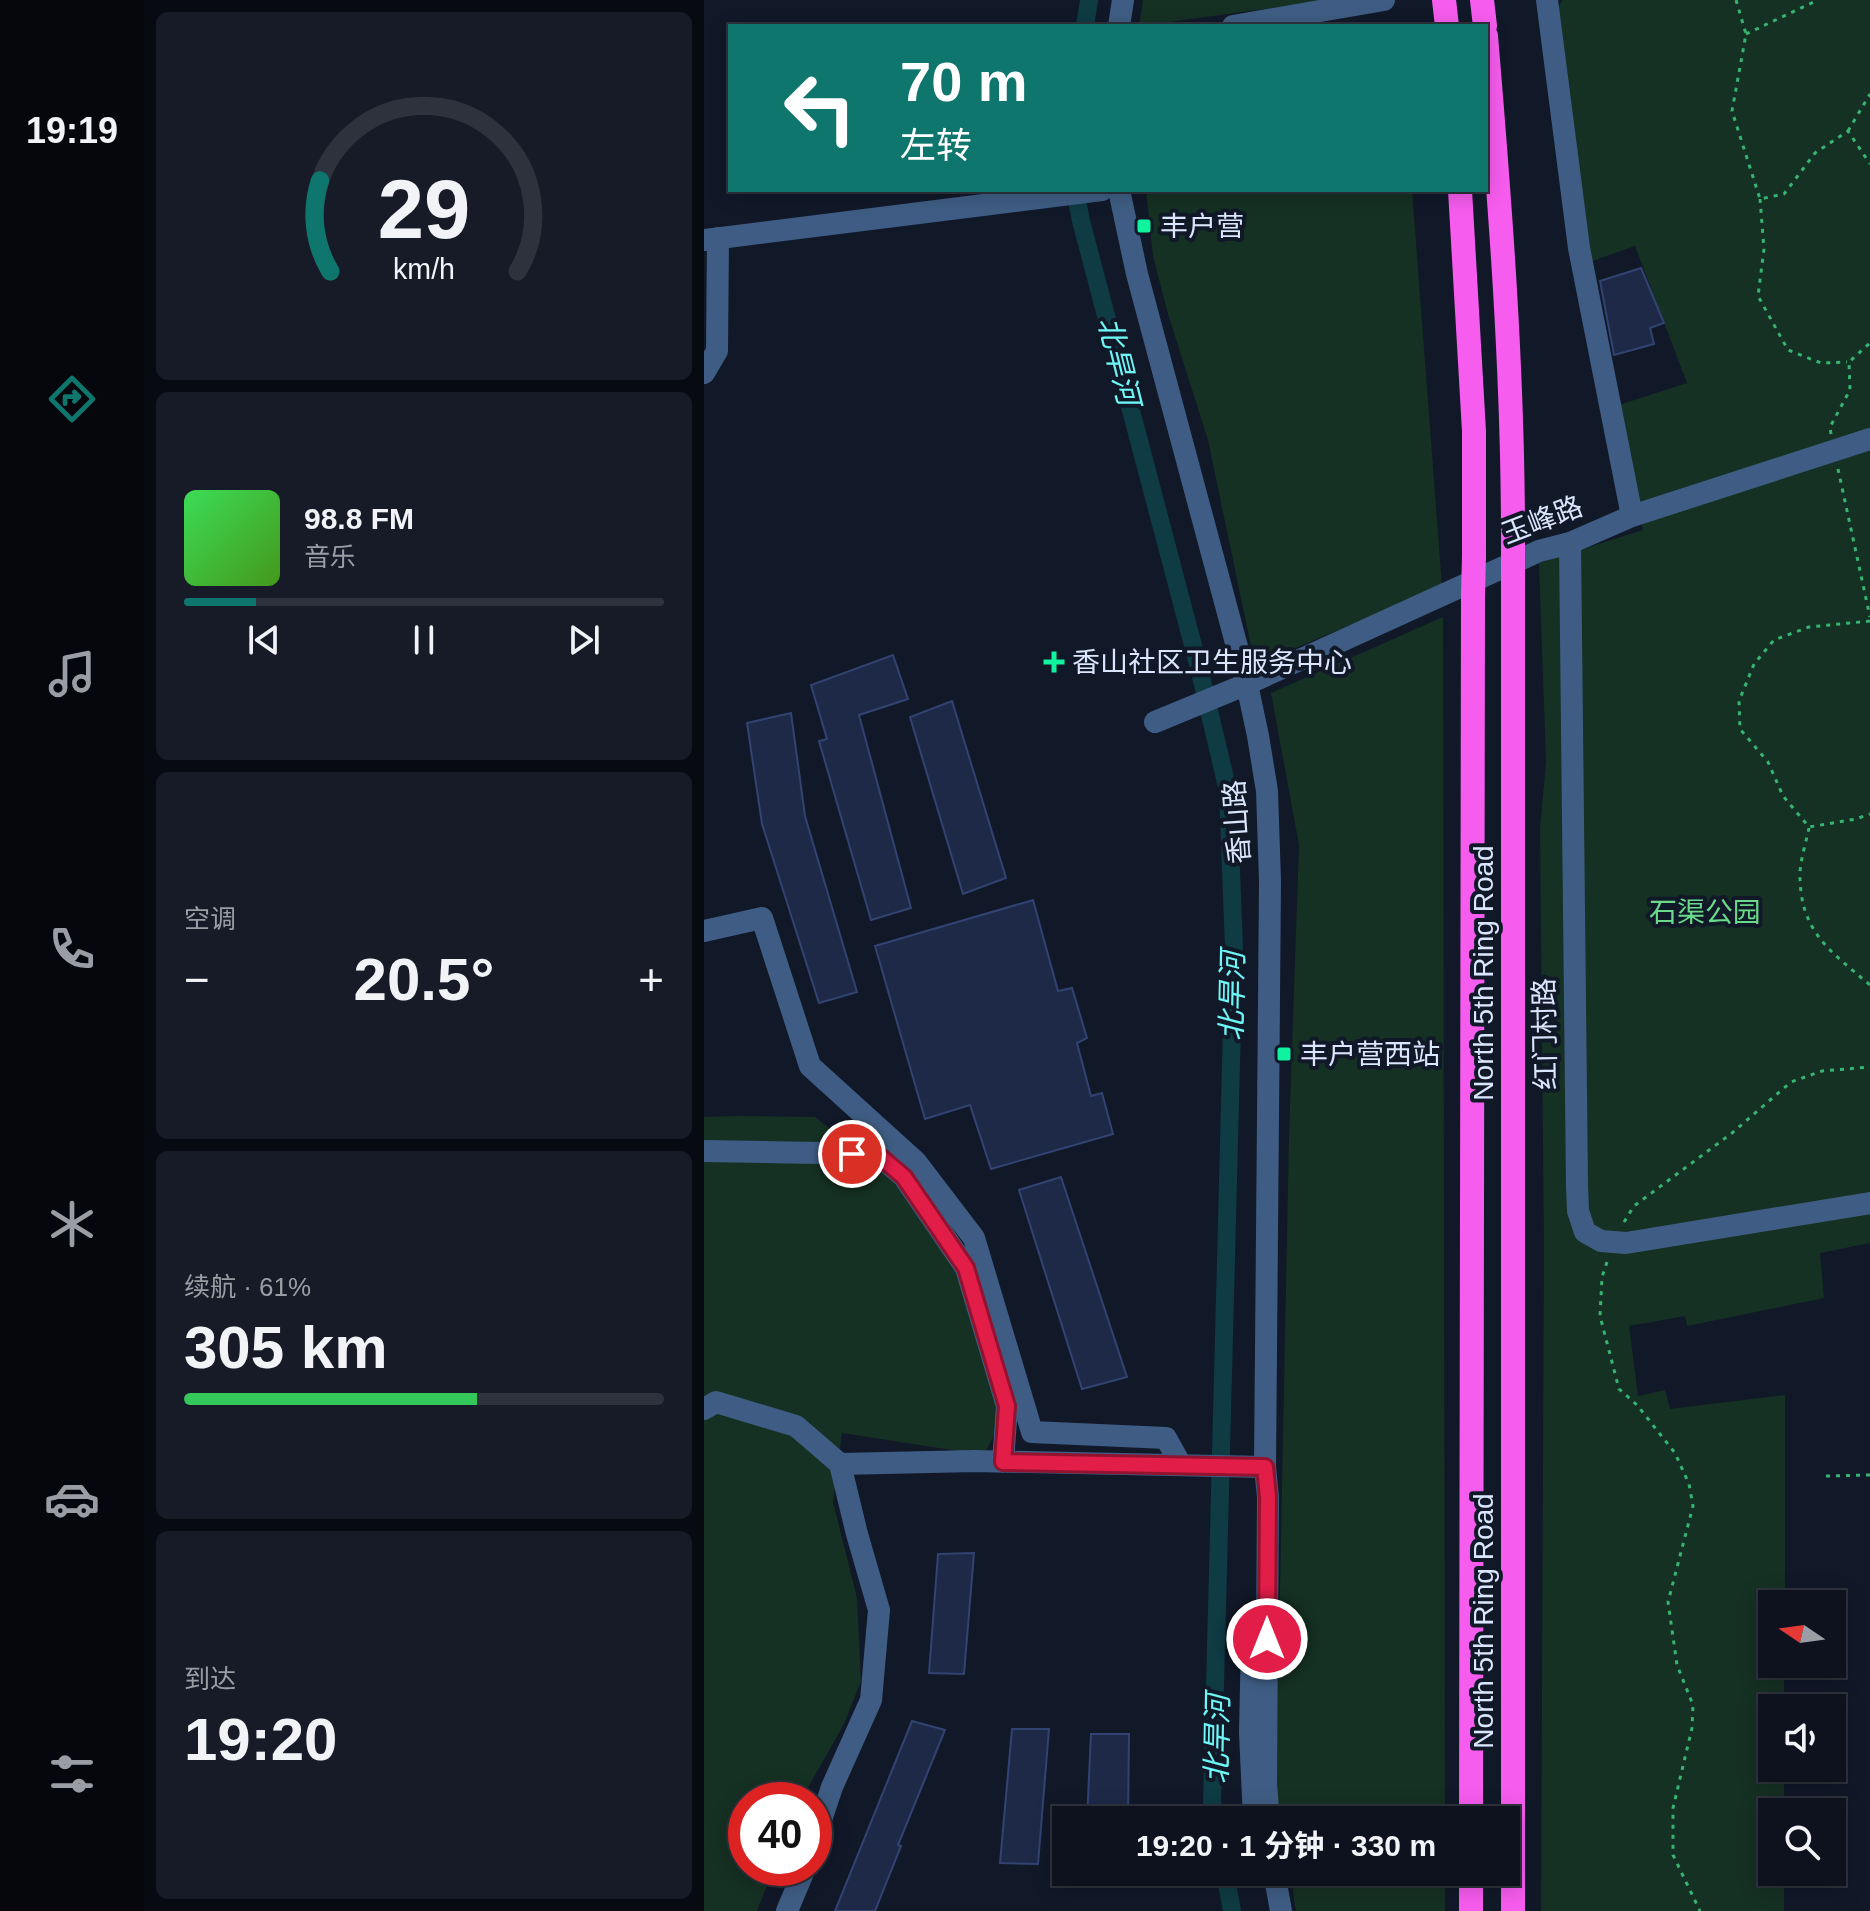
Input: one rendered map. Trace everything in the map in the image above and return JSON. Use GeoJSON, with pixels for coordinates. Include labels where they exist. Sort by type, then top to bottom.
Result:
{"type":"FeatureCollection","features":[{"type":"Feature","properties":{"kind":"highway"},"geometry":{"type":"LineString","coordinates":[[1444,0],[1447,24]]}},
{"type":"Feature","properties":{"kind":"highway","name":"North 5th Ring Road"},"geometry":{"type":"LineString","coordinates":[[1488,66],[1502,225],[1512,412],[1513,1911]]}},
{"type":"Feature","properties":{"kind":"highway","name":"North 5th Ring Road"},"geometry":{"type":"LineString","coordinates":[[1460,192],[1474,431],[1471,1806]]}},
{"type":"Feature","properties":{"kind":"highway"},"geometry":{"type":"LineString","coordinates":[[1471,1886],[1471,1911]]}},
{"type":"Feature","properties":{"kind":"street"},"geometry":{"type":"LineString","coordinates":[[1119,24],[1123,0]]}},
{"type":"Feature","properties":{"kind":"street"},"geometry":{"type":"LineString","coordinates":[[1245,24],[1384,0]]}},
{"type":"Feature","properties":{"kind":"street"},"geometry":{"type":"LineString","coordinates":[[1547,0],[1579,248],[1632,516]]}},
{"type":"Feature","properties":{"kind":"street"},"geometry":{"type":"LineString","coordinates":[[704,373],[717,351],[711,239],[1086,192]]}},
{"type":"Feature","properties":{"kind":"street","name":"香山路"},"geometry":{"type":"LineString","coordinates":[[1119,192],[1137,274],[1247,684],[1267,791],[1265,1467],[1268,1497],[1268,1806]]}},
{"type":"Feature","properties":{"kind":"street","name":"玉峰路"},"geometry":{"type":"LineString","coordinates":[[1155,722],[1247,684],[1539,551],[1570,543],[1632,516],[1870,439]]}},
{"type":"Feature","properties":{"kind":"street","name":"红门村路"},"geometry":{"type":"LineString","coordinates":[[1570,543],[1578,1211],[1585,1232],[1601,1241],[1613,1242]]}},
{"type":"Feature","properties":{"kind":"street"},"geometry":{"type":"LineString","coordinates":[[704,931],[762,918],[810,1066],[916,1162],[974,1238],[1032,1432],[1166,1438],[1181,1465]]}},
{"type":"Feature","properties":{"kind":"street"},"geometry":{"type":"LineString","coordinates":[[704,1151],[877,1154],[904,1177],[966,1268],[1007,1406],[1003,1462]]}},
{"type":"Feature","properties":{"kind":"street"},"geometry":{"type":"LineString","coordinates":[[1613,1242],[1626,1243],[1870,1203]]}},
{"type":"Feature","properties":{"kind":"street"},"geometry":{"type":"LineString","coordinates":[[704,1409],[716,1402],[796,1426],[840,1464],[879,1610],[871,1700],[832,1787]]}},
{"type":"Feature","properties":{"kind":"street"},"geometry":{"type":"LineString","coordinates":[[840,1464],[1003,1462],[1265,1467]]}},
{"type":"Feature","properties":{"kind":"street","name":"香山路"},"geometry":{"type":"LineString","coordinates":[[1253,1806],[1250,1733],[1256,1497],[1265,1467]]}},
{"type":"Feature","properties":{"kind":"street"},"geometry":{"type":"LineString","coordinates":[[787,1911],[797,1886]]}},
{"type":"Feature","properties":{"kind":"street"},"geometry":{"type":"LineString","coordinates":[[1263,1886],[1266,1911]]}},
{"type":"Feature","properties":{"kind":"street"},"geometry":{"type":"LineString","coordinates":[[1277,1886],[1281,1911]]}},
{"type":"Feature","properties":{"kind":"path"},"geometry":{"type":"LineString","coordinates":[[1736,0],[1746,34],[1732,111],[1760,199],[1764,249],[1758,296],[1788,350],[1821,363],[1849,362],[1870,343]]}},
{"type":"Feature","properties":{"kind":"path"},"geometry":{"type":"LineString","coordinates":[[1746,34],[1818,0]]}},
{"type":"Feature","properties":{"kind":"path"},"geometry":{"type":"LineString","coordinates":[[1760,199],[1784,194],[1815,153],[1848,131],[1870,94]]}},
{"type":"Feature","properties":{"kind":"path"},"geometry":{"type":"LineString","coordinates":[[1848,131],[1870,164]]}},
{"type":"Feature","properties":{"kind":"path"},"geometry":{"type":"LineString","coordinates":[[1809,827],[1783,796],[1768,762],[1740,729],[1739,701],[1754,664],[1774,640],[1809,627],[1870,619],[1830,427],[1850,390],[1849,362]]}},
{"type":"Feature","properties":{"kind":"path"},"geometry":{"type":"LineString","coordinates":[[1809,827],[1870,814]]}},
{"type":"Feature","properties":{"kind":"path"},"geometry":{"type":"LineString","coordinates":[[1809,827],[1800,872],[1807,921],[1827,949],[1870,985]]}},
{"type":"Feature","properties":{"kind":"path"},"geometry":{"type":"LineString","coordinates":[[1700,1911],[1673,1855],[1673,1808],[1692,1728],[1693,1705],[1677,1665],[1668,1602],[1693,1506],[1689,1484],[1675,1453],[1637,1405],[1619,1389],[1600,1316],[1602,1277],[1613,1242],[1634,1206],[1732,1133],[1791,1082],[1822,1071],[1870,1067]]}},
{"type":"Feature","properties":{"kind":"path"},"geometry":{"type":"LineString","coordinates":[[1826,1476],[1870,1475]]}},
{"type":"Feature","properties":{"kind":"green space"},"geometry":{"type":"Polygon","coordinates":[[[1143,0],[1330,0],[1154,24],[1139,24],[1143,0]]]}},
{"type":"Feature","properties":{"kind":"green space","name":"石渠公园"},"geometry":{"type":"Polygon","coordinates":[[[1562,0],[1870,0],[1870,1243],[1820,1253],[1824,1298],[1687,1326],[1685,1316],[1629,1326],[1638,1396],[1665,1390],[1670,1409],[1785,1395],[1785,1590],[1758,1590],[1758,1678],[1784,1678],[1784,1694],[1758,1694],[1758,1782],[1784,1782],[1784,1798],[1758,1798],[1758,1886],[1784,1886],[1784,1911],[1541,1911],[1544,1248],[1540,828],[1546,762],[1539,563],[1643,530],[1619,405],[1687,383],[1635,246],[1589,262],[1557,11],[1562,0]]]}},
{"type":"Feature","properties":{"kind":"green space"},"geometry":{"type":"Polygon","coordinates":[[[1146,192],[1412,192],[1442,586],[1255,665],[1208,440],[1153,256],[1146,192]]]}},
{"type":"Feature","properties":{"kind":"green space"},"geometry":{"type":"Polygon","coordinates":[[[1443,617],[1445,1806],[1279,1806],[1276,1790],[1289,1136],[1299,845],[1271,693],[1443,617]]]}},
{"type":"Feature","properties":{"kind":"green space"},"geometry":{"type":"Polygon","coordinates":[[[704,1117],[815,1117],[949,1223],[1000,1423],[984,1455],[842,1433],[833,1502],[857,1598],[861,1681],[844,1724],[811,1782],[728,1782],[728,1886],[767,1886],[757,1911],[704,1911],[704,1117]]]}},
{"type":"Feature","properties":{"kind":"green space"},"geometry":{"type":"Polygon","coordinates":[[[1292,1886],[1445,1886],[1445,1911],[1296,1911],[1292,1886]]]}},
{"type":"Feature","properties":{"kind":"building"},"geometry":{"type":"Polygon","coordinates":[[[1641,268],[1664,323],[1650,328],[1654,344],[1614,355],[1600,281],[1641,268]]]}},
{"type":"Feature","properties":{"kind":"building"},"geometry":{"type":"Polygon","coordinates":[[[893,655],[908,699],[859,715],[911,908],[871,920],[819,741],[827,739],[811,685],[893,655]]]}},
{"type":"Feature","properties":{"kind":"building"},"geometry":{"type":"Polygon","coordinates":[[[952,701],[1006,878],[963,894],[910,717],[952,701]]]}},
{"type":"Feature","properties":{"kind":"building"},"geometry":{"type":"Polygon","coordinates":[[[791,713],[805,816],[857,992],[819,1003],[762,824],[747,723],[791,713]]]}},
{"type":"Feature","properties":{"kind":"building"},"geometry":{"type":"Polygon","coordinates":[[[1033,900],[1058,991],[1072,988],[1087,1038],[1077,1043],[1091,1096],[1102,1093],[1113,1134],[991,1169],[970,1105],[925,1119],[875,946],[1033,900]]]}},
{"type":"Feature","properties":{"kind":"building"},"geometry":{"type":"Polygon","coordinates":[[[1061,1177],[1127,1377],[1082,1389],[1019,1190],[1061,1177]]]}},
{"type":"Feature","properties":{"kind":"building"},"geometry":{"type":"Polygon","coordinates":[[[974,1553],[964,1674],[929,1673],[938,1554],[974,1553]]]}},
{"type":"Feature","properties":{"kind":"building"},"geometry":{"type":"Polygon","coordinates":[[[912,1721],[945,1730],[875,1911],[835,1911],[912,1721]]]}},
{"type":"Feature","properties":{"kind":"building"},"geometry":{"type":"Polygon","coordinates":[[[1012,1729],[1049,1729],[1038,1864],[1000,1863],[1012,1729]]]}},
{"type":"Feature","properties":{"kind":"building"},"geometry":{"type":"Polygon","coordinates":[[[1091,1734],[1129,1734],[1128,1806],[1088,1806],[1091,1734]]]}},
{"type":"Feature","properties":{"kind":"waterway","name":"北旱河"},"geometry":{"type":"LineString","coordinates":[[1085,24],[1089,0]]}},
{"type":"Feature","properties":{"kind":"waterway","name":"北旱河"},"geometry":{"type":"LineString","coordinates":[[1075,192],[1228,791],[1234,948],[1213,1806]]}},
{"type":"Feature","properties":{"kind":"waterway","name":"北旱河"},"geometry":{"type":"LineString","coordinates":[[1228,1886],[1232,1911]]}},
{"type":"Feature","properties":{"kind":"place","name":"丰户营"},"geometry":{"type":"Point","coordinates":[1144,226]}},
{"type":"Feature","properties":{"kind":"place","name":"香山社区卫生服务中心"},"geometry":{"type":"Point","coordinates":[1054,662]}},
{"type":"Feature","properties":{"kind":"place","name":"丰户营西站"},"geometry":{"type":"Point","coordinates":[1284,1054]}},
{"type":"Feature","properties":{"kind":"route"},"geometry":{"type":"LineString","coordinates":[[852,1154],[877,1154],[904,1177],[966,1268],[1007,1406],[1003,1462],[1265,1467],[1268,1497],[1267,1639]]}}]}
